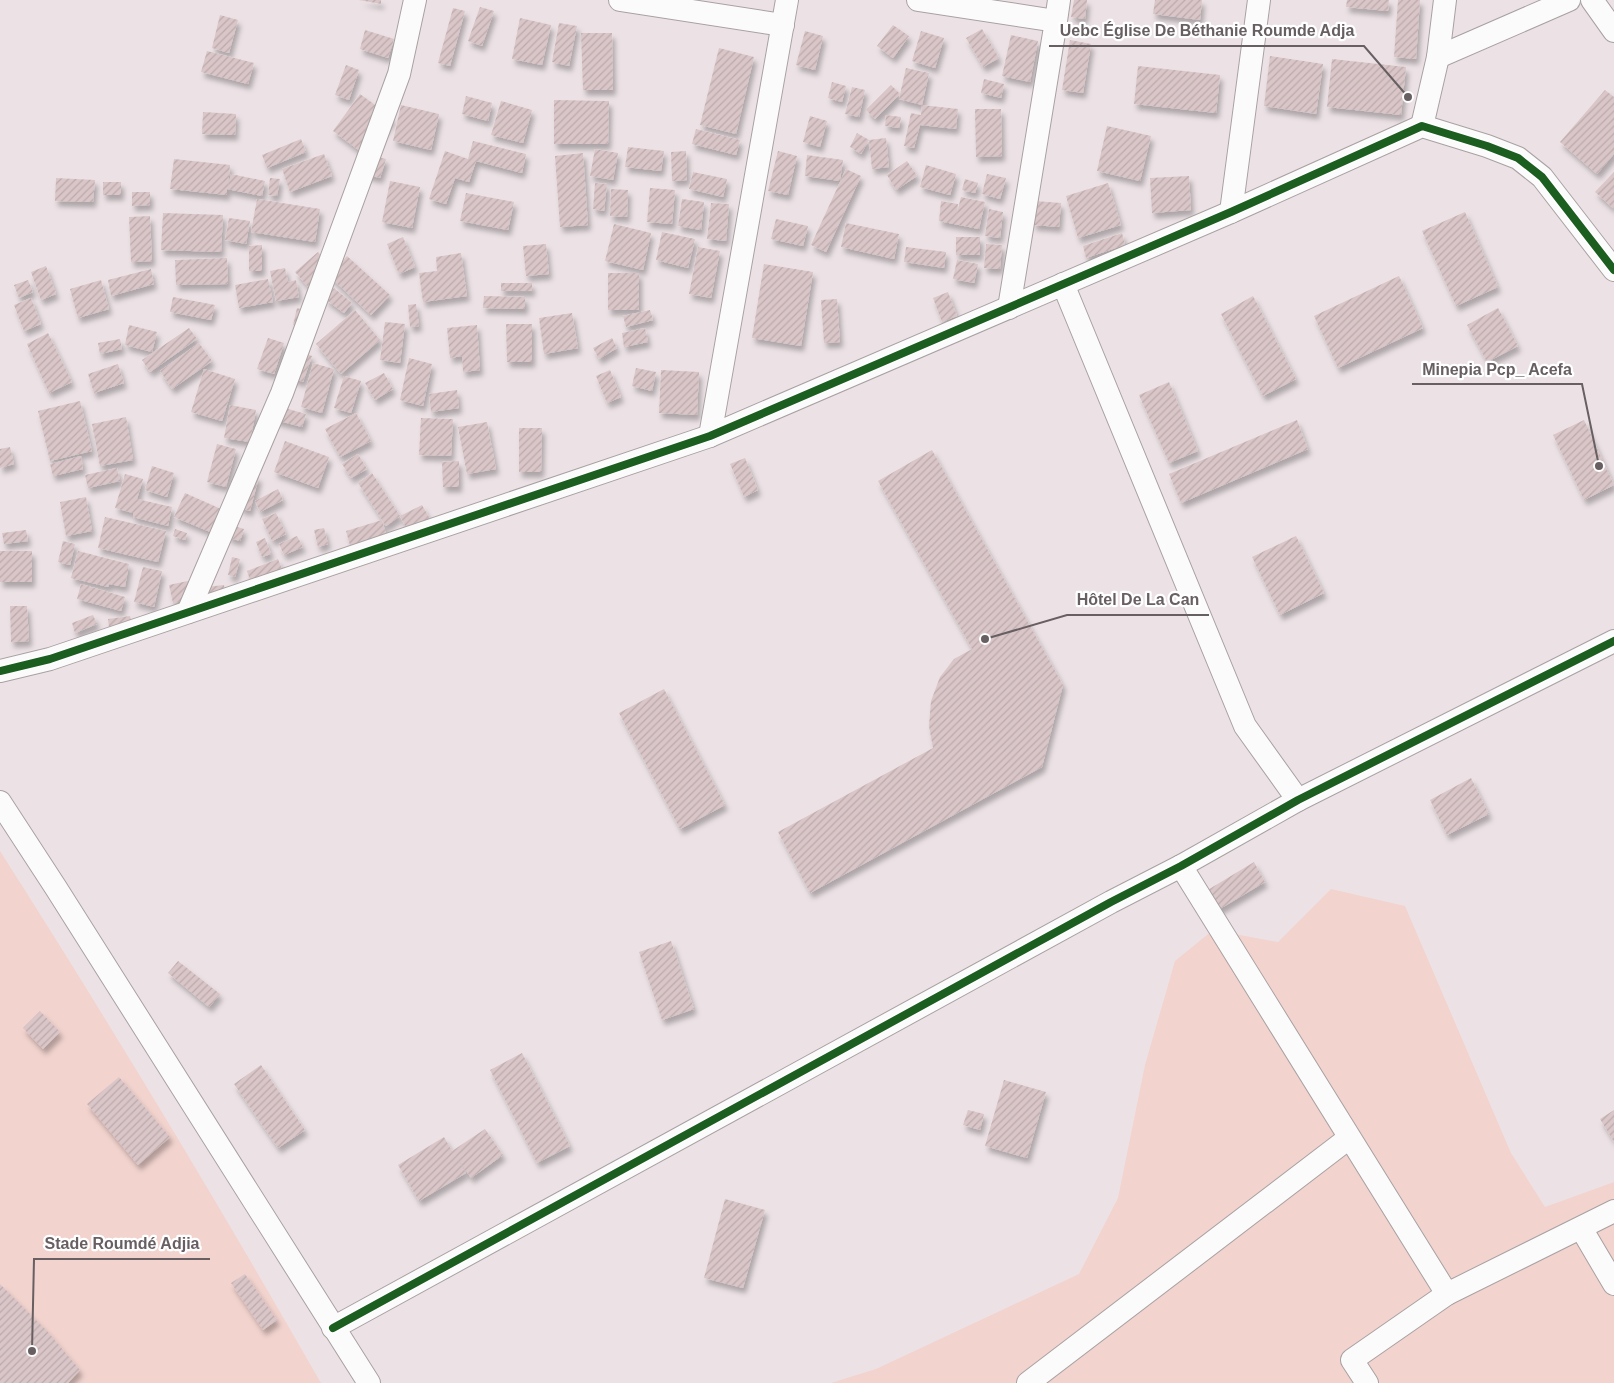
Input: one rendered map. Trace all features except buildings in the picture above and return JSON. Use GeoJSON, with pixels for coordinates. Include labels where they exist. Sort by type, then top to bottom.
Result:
{"type":"FeatureCollection","features":[{"type":"Feature","properties":{"kind":"street"},"geometry":{"type":"LineString","coordinates":[[188,612],[282,393],[399,74],[416,0]]}},
{"type":"Feature","properties":{"kind":"street"},"geometry":{"type":"LineString","coordinates":[[620,0],[783,25]]}},
{"type":"Feature","properties":{"kind":"street"},"geometry":{"type":"LineString","coordinates":[[710,436],[787,0]]}},
{"type":"Feature","properties":{"kind":"street"},"geometry":{"type":"LineString","coordinates":[[918,0],[1058,10],[1009,308]]}},
{"type":"Feature","properties":{"kind":"street"},"geometry":{"type":"LineString","coordinates":[[1231,212],[1259,0]]}},
{"type":"Feature","properties":{"kind":"street"},"geometry":{"type":"LineString","coordinates":[[1422,126],[1438,57],[1444,0]]}},
{"type":"Feature","properties":{"kind":"street"},"geometry":{"type":"LineString","coordinates":[[1438,57],[1569,0]]}},
{"type":"Feature","properties":{"kind":"street"},"geometry":{"type":"LineString","coordinates":[[1592,0],[1614,31]]}},
{"type":"Feature","properties":{"kind":"street"},"geometry":{"type":"LineString","coordinates":[[0,671],[50,659],[710,436],[1231,212],[1422,126],[1487,146],[1518,158],[1542,177],[1614,270]]}},
{"type":"Feature","properties":{"kind":"street"},"geometry":{"type":"LineString","coordinates":[[1062,284],[1245,726],[1298,800]]}},
{"type":"Feature","properties":{"kind":"street"},"geometry":{"type":"LineString","coordinates":[[333,1328],[1111,902],[1181,866],[1298,800],[1614,641]]}},
{"type":"Feature","properties":{"kind":"street"},"geometry":{"type":"LineString","coordinates":[[0,802],[369,1383]]}},
{"type":"Feature","properties":{"kind":"street"},"geometry":{"type":"LineString","coordinates":[[1181,866],[1348,1138],[1447,1294]]}},
{"type":"Feature","properties":{"kind":"street"},"geometry":{"type":"LineString","coordinates":[[1037,1380],[1348,1138]]}},
{"type":"Feature","properties":{"kind":"street"},"geometry":{"type":"LineString","coordinates":[[1367,1383],[1352,1360],[1447,1294],[1614,1211]]}},
{"type":"Feature","properties":{"kind":"street"},"geometry":{"type":"LineString","coordinates":[[1581,1228],[1614,1284]]}},
{"type":"Feature","properties":{"kind":"shaded area"},"geometry":{"type":"Polygon","coordinates":[[[0,851],[164,1115],[321,1383],[0,1383],[0,851]]]}},
{"type":"Feature","properties":{"kind":"shaded area"},"geometry":{"type":"Polygon","coordinates":[[[1331,889],[1405,906],[1511,1153],[1545,1207],[1614,1182],[1614,1383],[831,1383],[876,1369],[1079,1274],[1118,1198],[1145,1065],[1175,961],[1213,930],[1278,942],[1331,889]]]}},
{"type":"Feature","properties":{"kind":"cycle path"},"geometry":{"type":"LineString","coordinates":[[0,671],[50,659],[710,436],[1231,212],[1422,126],[1487,146],[1518,158],[1542,177],[1614,270]]}},
{"type":"Feature","properties":{"kind":"cycle path"},"geometry":{"type":"LineString","coordinates":[[333,1328],[1111,902],[1181,866],[1298,800],[1614,641]]}},
{"type":"Feature","properties":{"kind":"place","name":"Uebc Église De Béthanie Roumde Adja"},"geometry":{"type":"Point","coordinates":[1408,97]}},
{"type":"Feature","properties":{"kind":"place","name":"Minepia Pcp_ Acefa"},"geometry":{"type":"Point","coordinates":[1599,466]}},
{"type":"Feature","properties":{"kind":"place","name":"Hôtel De La Can"},"geometry":{"type":"Point","coordinates":[985,639]}},
{"type":"Feature","properties":{"kind":"place","name":"Stade Roumdé Adjia"},"geometry":{"type":"Point","coordinates":[32,1351]}}]}
